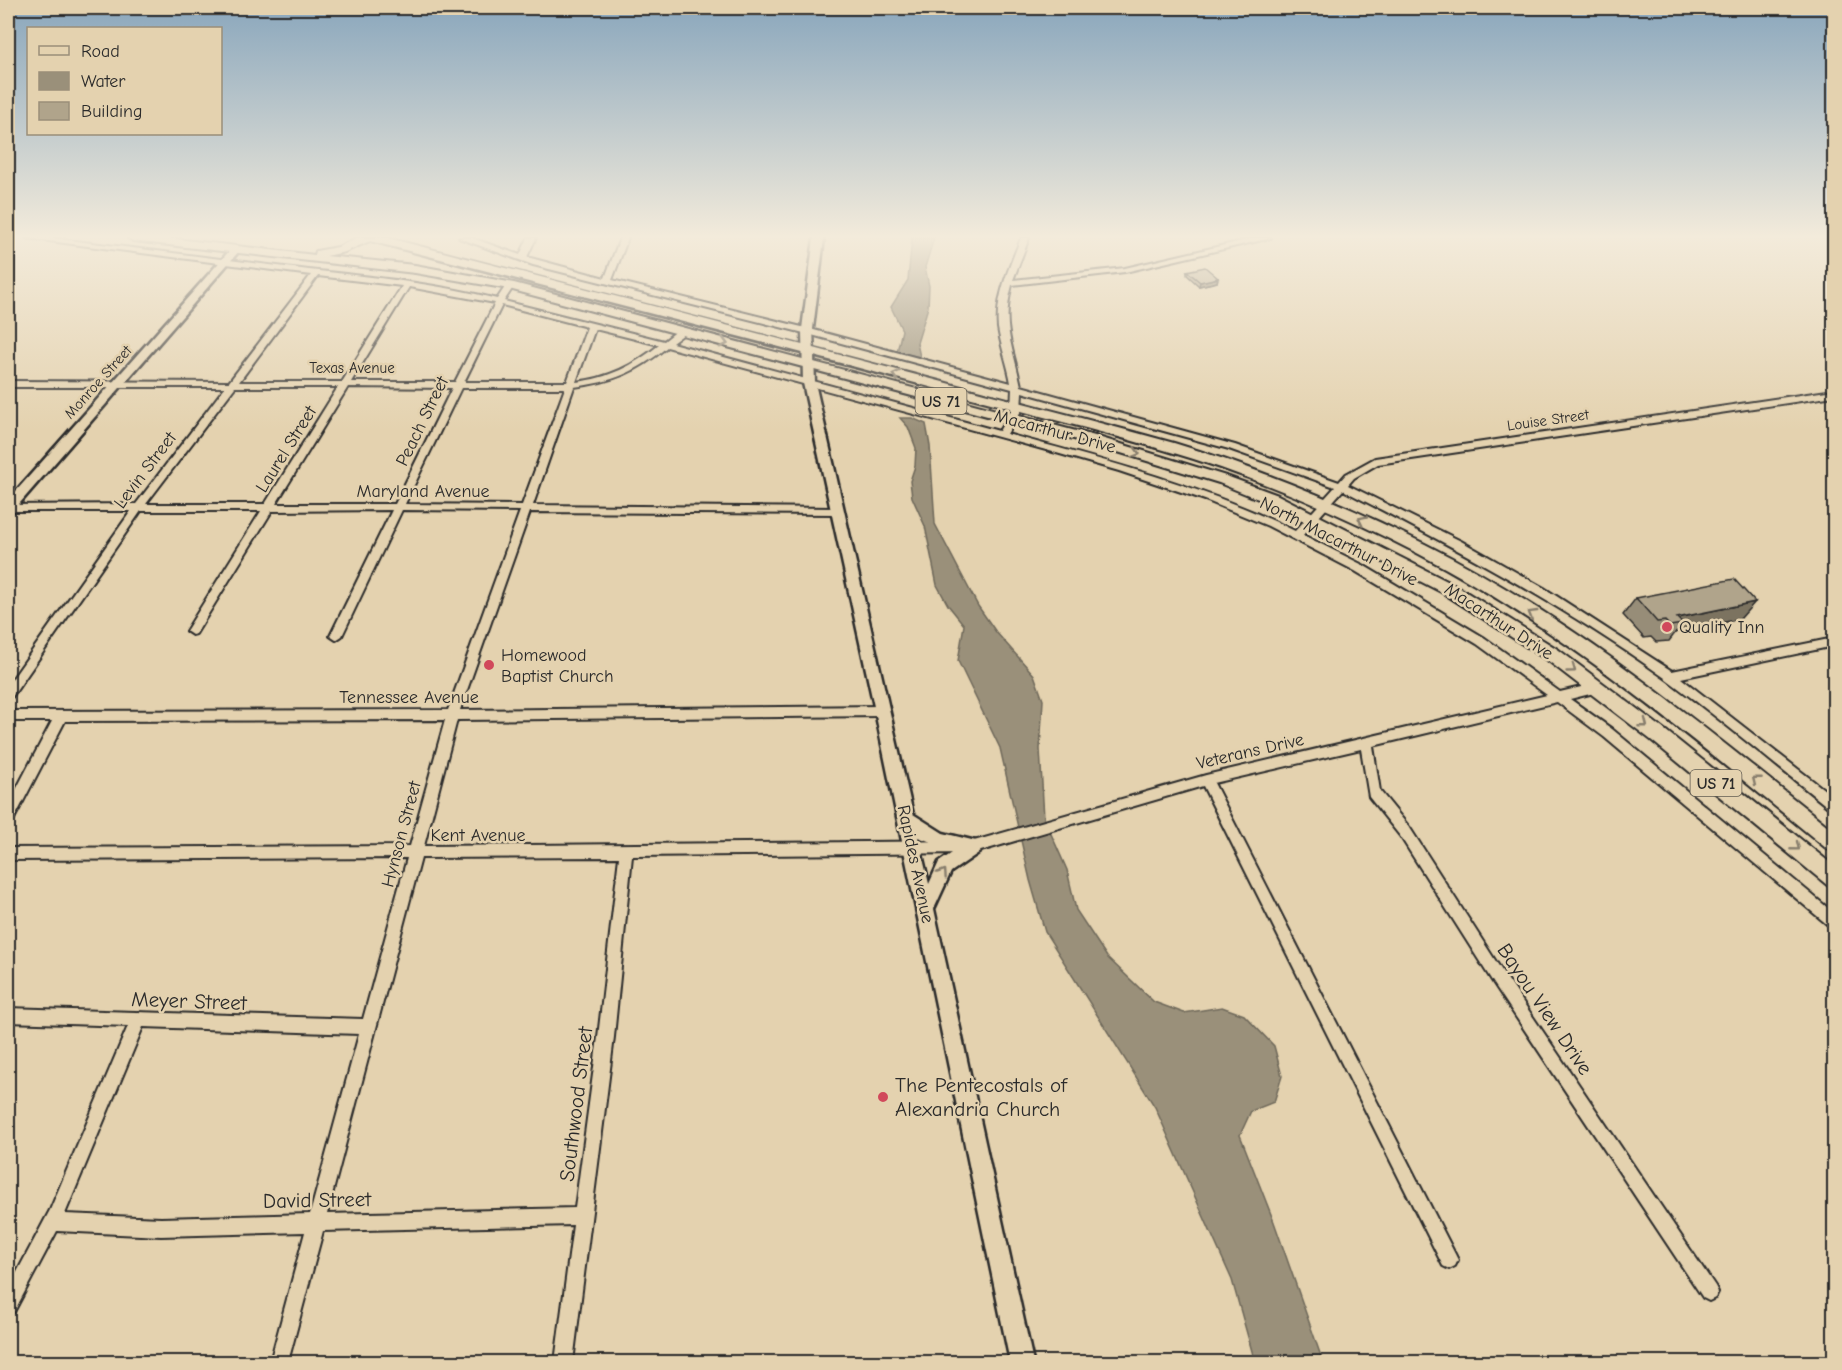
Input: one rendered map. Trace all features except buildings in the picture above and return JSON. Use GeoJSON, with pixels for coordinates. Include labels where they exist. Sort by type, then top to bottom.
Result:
{"type":"FeatureCollection","features":[{"type":"Feature","properties":{"kind":"highway","name":"Macarthur Drive"},"geometry":{"type":"LineString","coordinates":[[569,302],[681,332],[806,358],[1015,413],[1199,456],[1327,503],[1416,546],[1560,631],[1632,683],[1834,843]]}},
{"type":"Feature","properties":{"kind":"highway","name":"Macarthur Drive"},"geometry":{"type":"LineString","coordinates":[[622,302],[694,320],[806,358]]}},
{"type":"Feature","properties":{"kind":"highway"},"geometry":{"type":"LineString","coordinates":[[681,332],[694,320]]}},
{"type":"Feature","properties":{"kind":"highway","name":"Macarthur Drive"},"geometry":{"type":"LineString","coordinates":[[1015,413],[1090,440],[1224,480],[1312,517],[1449,589],[1524,635],[1598,688],[1834,878]]}},
{"type":"Feature","properties":{"kind":"highway"},"geometry":{"type":"LineString","coordinates":[[1598,688],[1632,683]]}},
{"type":"Feature","properties":{"kind":"main road","name":"Monroe Street"},"geometry":{"type":"LineString","coordinates":[[8,508],[190,302]]}},
{"type":"Feature","properties":{"kind":"main road","name":"Rapides Avenue"},"geometry":{"type":"LineString","coordinates":[[811,302],[806,358],[809,383],[884,711],[1022,1362]]}},
{"type":"Feature","properties":{"kind":"main road"},"geometry":{"type":"LineString","coordinates":[[905,817],[936,839],[980,845]]}},
{"type":"Feature","properties":{"kind":"main road"},"geometry":{"type":"LineString","coordinates":[[925,910],[945,867],[980,845]]}},
{"type":"Feature","properties":{"kind":"street","name":"Levin Street"},"geometry":{"type":"LineString","coordinates":[[8,694],[140,507],[294,302]]}},
{"type":"Feature","properties":{"kind":"street","name":"Laurel Street"},"geometry":{"type":"LineString","coordinates":[[192,632],[347,384],[395,302]]}},
{"type":"Feature","properties":{"kind":"street","name":"Peach Street"},"geometry":{"type":"LineString","coordinates":[[336,636],[500,302]]}},
{"type":"Feature","properties":{"kind":"street"},"geometry":{"type":"LineString","coordinates":[[503,302],[809,383]]}},
{"type":"Feature","properties":{"kind":"street"},"geometry":{"type":"LineString","coordinates":[[691,302],[807,331],[1232,447],[1342,486],[1458,544],[1540,591],[1670,676],[1834,804]]}},
{"type":"Feature","properties":{"kind":"street"},"geometry":{"type":"LineString","coordinates":[[1001,436],[1015,413],[1017,389],[1003,335],[1002,318],[1005,302]]}},
{"type":"Feature","properties":{"kind":"street","name":"Hynson Street"},"geometry":{"type":"LineString","coordinates":[[279,1362],[417,853],[452,715],[592,326]]}},
{"type":"Feature","properties":{"kind":"street","name":"Texas Avenue"},"geometry":{"type":"LineString","coordinates":[[8,384],[571,385],[606,380],[628,373],[681,332]]}},
{"type":"Feature","properties":{"kind":"street","name":"North Macarthur Drive"},"geometry":{"type":"LineString","coordinates":[[809,383],[1122,469],[1176,487],[1235,508],[1374,576],[1442,616],[1561,697],[1664,778],[1834,921]]}},
{"type":"Feature","properties":{"kind":"street","name":"Louise Street"},"geometry":{"type":"LineString","coordinates":[[1296,536],[1358,470],[1375,461],[1834,393]]}},
{"type":"Feature","properties":{"kind":"street","name":"Maryland Avenue"},"geometry":{"type":"LineString","coordinates":[[8,508],[525,507],[838,511]]}},
{"type":"Feature","properties":{"kind":"street"},"geometry":{"type":"LineString","coordinates":[[1670,676],[1834,642]]}},
{"type":"Feature","properties":{"kind":"street","name":"Veterans Drive"},"geometry":{"type":"LineString","coordinates":[[912,849],[980,845],[1206,780],[1598,688]]}},
{"type":"Feature","properties":{"kind":"street","name":"Tennessee Avenue"},"geometry":{"type":"LineString","coordinates":[[8,716],[884,711]]}},
{"type":"Feature","properties":{"kind":"street"},"geometry":{"type":"LineString","coordinates":[[8,817],[61,716]]}},
{"type":"Feature","properties":{"kind":"street","name":"Bayou View Drive"},"geometry":{"type":"LineString","coordinates":[[1366,742],[1374,793],[1405,832],[1499,979],[1709,1292]]}},
{"type":"Feature","properties":{"kind":"street"},"geometry":{"type":"LineString","coordinates":[[1206,780],[1449,1260]]}},
{"type":"Feature","properties":{"kind":"street","name":"Kent Avenue"},"geometry":{"type":"LineString","coordinates":[[8,854],[912,849]]}},
{"type":"Feature","properties":{"kind":"street","name":"Southwood Street"},"geometry":{"type":"LineString","coordinates":[[564,1362],[606,1037],[626,852]]}},
{"type":"Feature","properties":{"kind":"street","name":"Meyer Street"},"geometry":{"type":"LineString","coordinates":[[8,1015],[370,1027]]}},
{"type":"Feature","properties":{"kind":"street"},"geometry":{"type":"LineString","coordinates":[[8,1306],[53,1222],[138,1020]]}},
{"type":"Feature","properties":{"kind":"street","name":"David Street"},"geometry":{"type":"LineString","coordinates":[[53,1222],[161,1227],[582,1216]]}},
{"type":"Feature","properties":{"kind":"water"},"geometry":{"type":"Polygon","coordinates":[[[894,302],[928,302],[917,343],[920,357],[897,352],[902,330],[891,307],[894,302]]]}},
{"type":"Feature","properties":{"kind":"water"},"geometry":{"type":"Polygon","coordinates":[[[900,418],[912,418],[926,424],[930,446],[935,524],[978,606],[996,632],[1034,675],[1043,700],[1040,749],[1044,818],[1067,870],[1076,910],[1107,957],[1154,1002],[1184,1013],[1222,1007],[1244,1015],[1274,1046],[1282,1076],[1274,1102],[1251,1111],[1240,1135],[1274,1222],[1323,1362],[1255,1362],[1232,1280],[1155,1107],[1045,932],[1030,880],[1000,748],[958,661],[964,625],[948,605],[937,585],[925,526],[912,497],[910,481],[915,466],[916,448],[908,427],[900,418]]]}},
{"type":"Feature","properties":{"kind":"place","name":"Quality Inn"},"geometry":{"type":"Point","coordinates":[1667,627]}},
{"type":"Feature","properties":{"kind":"place","name":"Homewood Baptist Church"},"geometry":{"type":"Point","coordinates":[489,665]}},
{"type":"Feature","properties":{"kind":"place","name":"The Pentecostals of Alexandria Church"},"geometry":{"type":"Point","coordinates":[883,1097]}}]}
